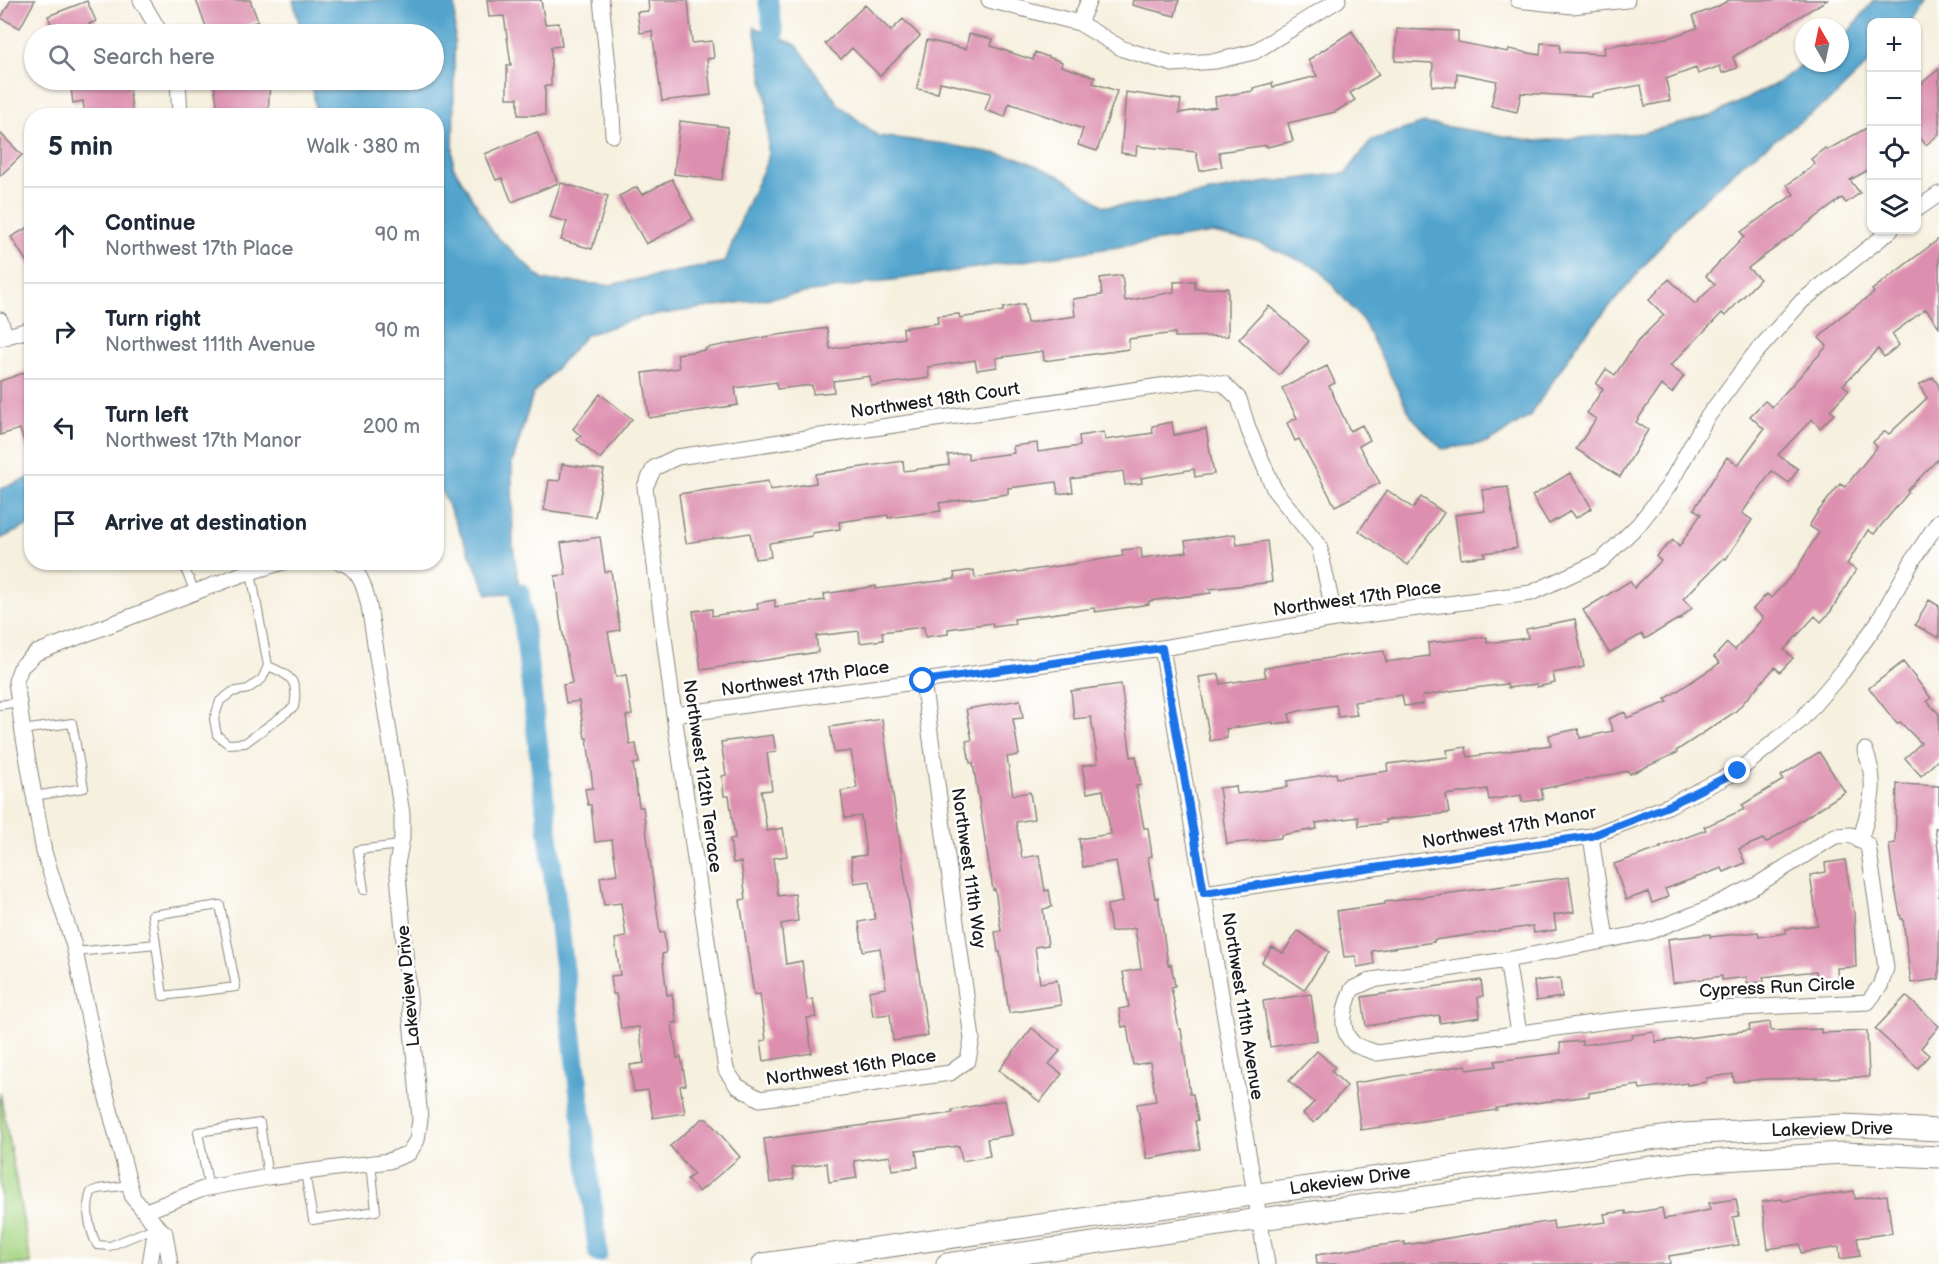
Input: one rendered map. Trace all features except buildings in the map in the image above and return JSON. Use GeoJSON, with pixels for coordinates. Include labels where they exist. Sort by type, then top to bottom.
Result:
{"type":"FeatureCollection","features":[{"type":"Feature","properties":{"kind":"street"},"geometry":{"type":"LineString","coordinates":[[141,0],[155,24]]}},
{"type":"Feature","properties":{"kind":"street"},"geometry":{"type":"LineString","coordinates":[[601,0],[613,135]]}},
{"type":"Feature","properties":{"kind":"street"},"geometry":{"type":"LineString","coordinates":[[989,0],[1079,22],[1123,49],[1173,64],[1216,61],[1254,52],[1338,0]]}},
{"type":"Feature","properties":{"kind":"street"},"geometry":{"type":"LineString","coordinates":[[1079,22],[1089,0]]}},
{"type":"Feature","properties":{"kind":"street"},"geometry":{"type":"LineString","coordinates":[[1518,0],[1572,6],[1627,0]]}},
{"type":"Feature","properties":{"kind":"street"},"geometry":{"type":"LineString","coordinates":[[179,90],[180,108]]}},
{"type":"Feature","properties":{"kind":"street"},"geometry":{"type":"LineString","coordinates":[[1921,207],[1939,194]]}},
{"type":"Feature","properties":{"kind":"street","name":"Northwest 17th Place"},"geometry":{"type":"LineString","coordinates":[[674,715],[1162,648],[1335,619],[1531,593],[1601,561],[1640,524],[1668,487],[1706,419],[1760,349],[1802,301],[1886,234]]}},
{"type":"Feature","properties":{"kind":"street"},"geometry":{"type":"LineString","coordinates":[[0,320],[3,338],[24,331]]}},
{"type":"Feature","properties":{"kind":"street","name":"Northwest 18th Court"},"geometry":{"type":"LineString","coordinates":[[654,468],[677,457],[1201,380],[1224,384],[1239,399],[1249,431],[1275,491],[1319,545],[1335,619]]}},
{"type":"Feature","properties":{"kind":"street","name":"Northwest 112th Terrace"},"geometry":{"type":"LineString","coordinates":[[654,468],[645,487],[674,715],[726,1070],[737,1086]]}},
{"type":"Feature","properties":{"kind":"street","name":"Northwest 17th Manor"},"geometry":{"type":"LineString","coordinates":[[1204,893],[1591,836],[1668,806],[1738,771],[1800,721],[1844,671],[1873,630],[1914,558],[1939,521]]}},
{"type":"Feature","properties":{"kind":"street"},"geometry":{"type":"LineString","coordinates":[[170,1264],[165,1233],[156,1227],[146,1211],[133,1198],[99,1068],[76,952],[44,852],[22,730],[16,681],[21,667],[36,653],[195,592],[243,570]]}},
{"type":"Feature","properties":{"kind":"street","name":"Lakeview Drive"},"geometry":{"type":"LineString","coordinates":[[146,1211],[208,1188],[267,1177],[389,1161],[409,1153],[417,1140],[420,1119],[397,864],[402,814],[369,606],[362,579],[352,570]]}},
{"type":"Feature","properties":{"kind":"street","name":"Northwest 111th Avenue"},"geometry":{"type":"LineString","coordinates":[[1162,648],[1267,1264]]}},
{"type":"Feature","properties":{"kind":"street","name":"Northwest 111th Way"},"geometry":{"type":"LineString","coordinates":[[923,681],[972,1039],[968,1060]]}},
{"type":"Feature","properties":{"kind":"street"},"geometry":{"type":"LineString","coordinates":[[1860,840],[1874,784],[1865,750]]}},
{"type":"Feature","properties":{"kind":"street","name":"Cypress Run Circle"},"geometry":{"type":"LineString","coordinates":[[1851,835],[1860,840],[1868,845],[1886,968],[1880,986],[1868,1002],[1719,1009],[1377,1053],[1355,1044],[1346,1033],[1344,1010],[1352,989],[1372,980],[1507,960],[1648,932],[1700,912],[1757,885],[1835,836],[1851,835]]}},
{"type":"Feature","properties":{"kind":"street"},"geometry":{"type":"LineString","coordinates":[[1591,836],[1606,940]]}},
{"type":"Feature","properties":{"kind":"street"},"geometry":{"type":"LineString","coordinates":[[1507,960],[1519,1033]]}},
{"type":"Feature","properties":{"kind":"street","name":"Northwest 16th Place"},"geometry":{"type":"LineString","coordinates":[[737,1086],[760,1099],[950,1074],[968,1060]]}},
{"type":"Feature","properties":{"kind":"street","name":"Lakeview Drive"},"geometry":{"type":"LineString","coordinates":[[763,1264],[1684,1134],[1843,1125],[1939,1130]]}},
{"type":"Feature","properties":{"kind":"street","name":"Lakeview Drive"},"geometry":{"type":"LineString","coordinates":[[947,1264],[1260,1219],[1689,1162],[1844,1153],[1939,1157]]}},
{"type":"Feature","properties":{"kind":"street"},"geometry":{"type":"LineString","coordinates":[[150,1264],[156,1227]]}},
{"type":"Feature","properties":{"kind":"lane"},"geometry":{"type":"LineString","coordinates":[[185,570],[195,592]]}},
{"type":"Feature","properties":{"kind":"lane"},"geometry":{"type":"LineString","coordinates":[[250,570],[268,666],[262,679],[248,689],[232,692],[220,700],[214,719],[218,735],[228,744],[245,743],[294,707],[297,692],[292,681],[285,672],[268,666]]}},
{"type":"Feature","properties":{"kind":"lane"},"geometry":{"type":"LineString","coordinates":[[0,705],[19,702]]}},
{"type":"Feature","properties":{"kind":"lane"},"geometry":{"type":"LineString","coordinates":[[22,730],[72,723],[84,788],[34,796]]}},
{"type":"Feature","properties":{"kind":"lane"},"geometry":{"type":"LineString","coordinates":[[364,890],[358,850],[400,845]]}},
{"type":"Feature","properties":{"kind":"lane"},"geometry":{"type":"LineString","coordinates":[[220,905],[236,987],[163,996],[156,944],[152,915],[220,905]]}},
{"type":"Feature","properties":{"kind":"lane"},"geometry":{"type":"LineString","coordinates":[[76,952],[156,944]]}},
{"type":"Feature","properties":{"kind":"lane"},"geometry":{"type":"LineString","coordinates":[[208,1188],[198,1132],[260,1123],[267,1177]]}},
{"type":"Feature","properties":{"kind":"lane"},"geometry":{"type":"LineString","coordinates":[[305,1172],[313,1220],[376,1211],[371,1163]]}},
{"type":"Feature","properties":{"kind":"lane"},"geometry":{"type":"LineString","coordinates":[[130,1185],[98,1189],[92,1192],[87,1203],[92,1236],[97,1245],[110,1246],[156,1227]]}},
{"type":"Feature","properties":{"kind":"green space"},"geometry":{"type":"Polygon","coordinates":[[[0,1092],[31,1264],[0,1264],[0,1092]]]}},
{"type":"Feature","properties":{"kind":"water"},"geometry":{"type":"Polygon","coordinates":[[[293,0],[455,0],[453,166],[493,233],[543,280],[609,285],[725,262],[746,207],[768,159],[767,103],[754,27],[797,45],[838,104],[878,136],[945,144],[1019,158],[1062,177],[1104,206],[1139,205],[1261,183],[1346,173],[1372,140],[1424,123],[1536,141],[1642,133],[1711,116],[1776,84],[1795,70],[1795,72],[1849,72],[1849,31],[1874,0],[1927,0],[1914,18],[1867,18],[1867,65],[1834,97],[1746,161],[1686,215],[1579,342],[1529,417],[1487,443],[1442,449],[1411,416],[1363,321],[1318,268],[1259,243],[1213,233],[642,317],[586,335],[533,394],[512,464],[513,546],[520,593],[488,594],[444,497],[444,108],[315,108],[313,90],[444,90],[444,24],[299,24],[293,0]]]}},
{"type":"Feature","properties":{"kind":"water"},"geometry":{"type":"Polygon","coordinates":[[[24,480],[24,527],[0,539],[0,489],[24,480]]]}},
{"type":"Feature","properties":{"kind":"waterway"},"geometry":{"type":"LineString","coordinates":[[768,0],[774,36]]}},
{"type":"Feature","properties":{"kind":"waterway"},"geometry":{"type":"LineString","coordinates":[[520,593],[598,1253]]}},
{"type":"Feature","properties":{"kind":"route"},"geometry":{"type":"LineString","coordinates":[[923,681],[1162,648],[1204,893],[1591,836],[1668,806],[1738,771]]}}]}
